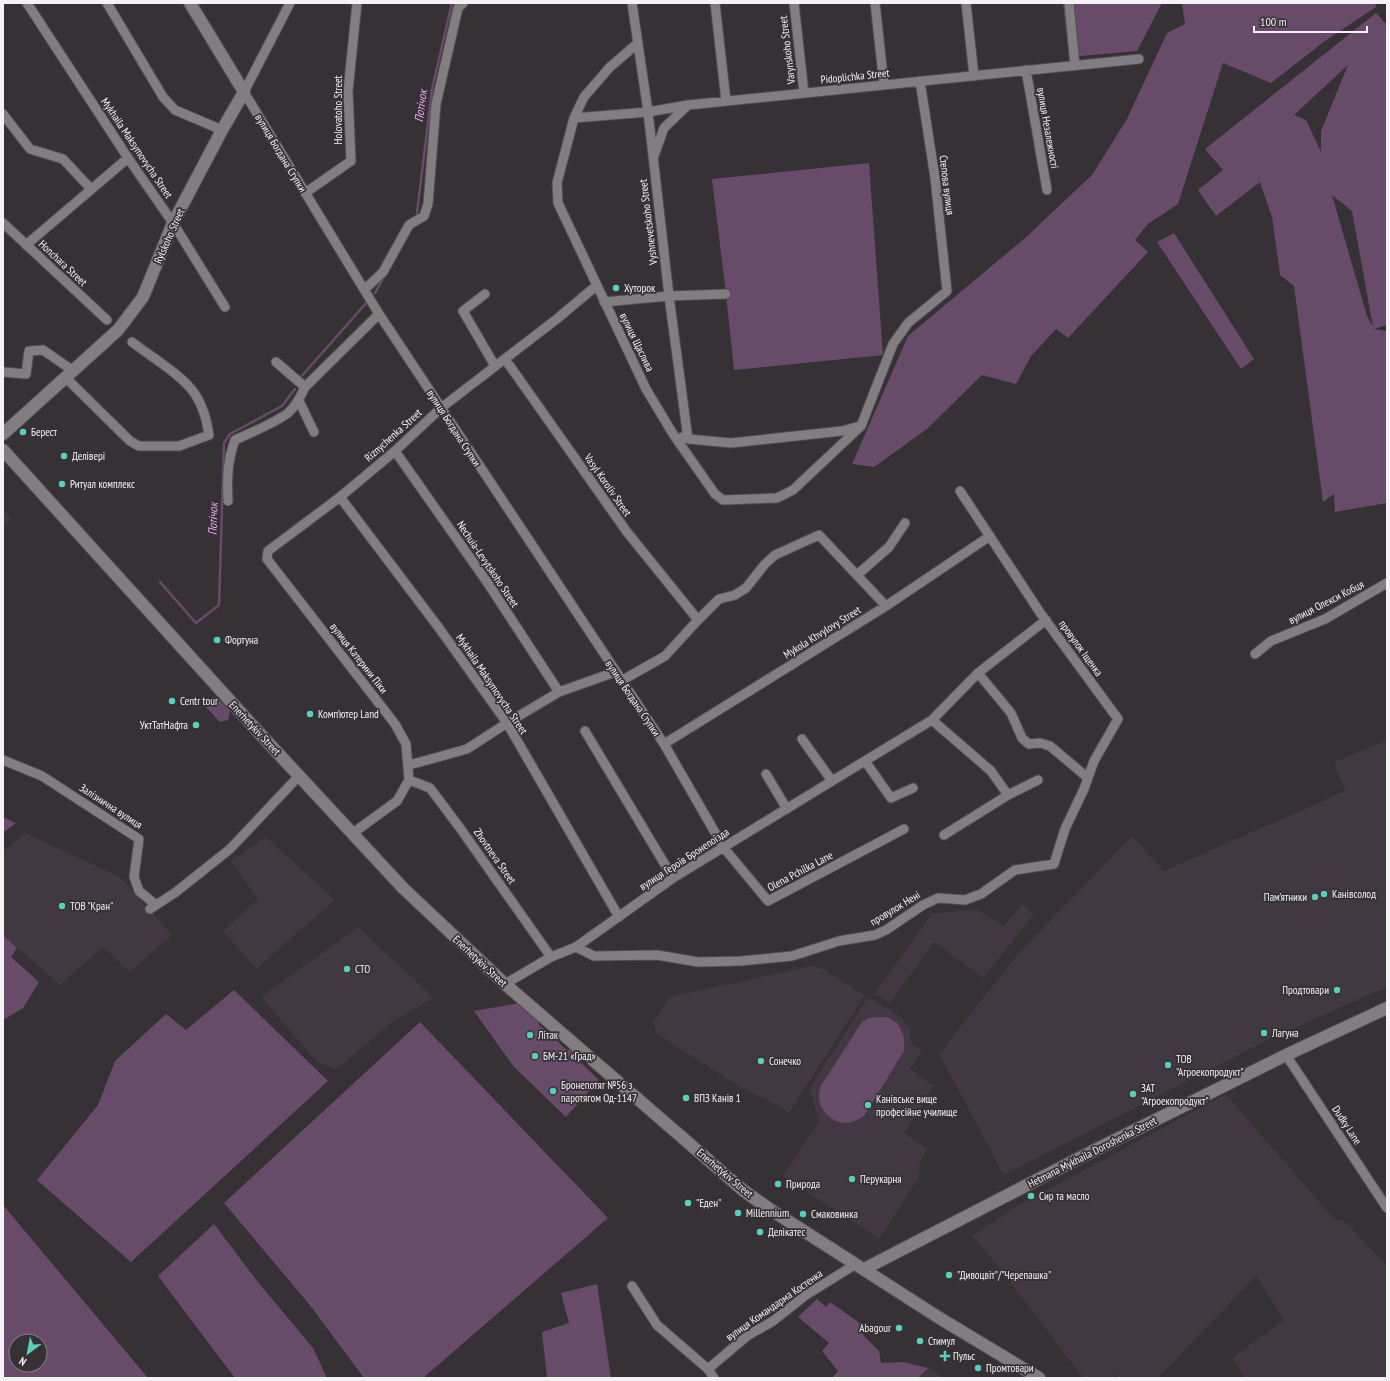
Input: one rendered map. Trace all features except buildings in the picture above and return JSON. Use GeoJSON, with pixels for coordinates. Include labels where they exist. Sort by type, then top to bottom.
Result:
{"type":"FeatureCollection","features":[{"type":"Feature","properties":{"kind":"main road","name":"вулиця Богдана Ступки"},"geometry":{"type":"LineString","coordinates":[[190,3],[244,92]]}},
{"type":"Feature","properties":{"kind":"main road","name":"Rylskoho Street"},"geometry":{"type":"LineString","coordinates":[[3,434],[118,330],[143,296],[173,223],[222,130],[244,92]]}},
{"type":"Feature","properties":{"kind":"main road","name":"Enerhetykiv Street"},"geometry":{"type":"LineString","coordinates":[[3,450],[262,736],[404,888],[504,984],[737,1186],[771,1210],[941,1318],[1039,1378]]}},
{"type":"Feature","properties":{"kind":"main road","name":"Hetmana Mykhaila Doroshenka Street"},"geometry":{"type":"LineString","coordinates":[[860,1266],[1286,1055],[1387,1008]]}},
{"type":"Feature","properties":{"kind":"street","name":"Mykhaila Maksymovycha Street"},"geometry":{"type":"LineString","coordinates":[[26,3],[128,158],[173,223],[225,307]]}},
{"type":"Feature","properties":{"kind":"street"},"geometry":{"type":"LineString","coordinates":[[107,3],[163,96],[174,110],[222,130]]}},
{"type":"Feature","properties":{"kind":"street","name":"Holovatoho Street"},"geometry":{"type":"LineString","coordinates":[[305,193],[351,161],[348,92],[357,3]]}},
{"type":"Feature","properties":{"kind":"street"},"geometry":{"type":"LineString","coordinates":[[365,289],[383,272],[409,225],[424,216],[428,204],[436,104],[458,8],[463,3]]}},
{"type":"Feature","properties":{"kind":"street","name":"Vyshnevetskoho Street"},"geometry":{"type":"LineString","coordinates":[[632,3],[648,112],[669,296],[688,439]]}},
{"type":"Feature","properties":{"kind":"street"},"geometry":{"type":"LineString","coordinates":[[715,3],[726,101]]}},
{"type":"Feature","properties":{"kind":"street","name":"Varynskoho Street"},"geometry":{"type":"LineString","coordinates":[[794,3],[804,93]]}},
{"type":"Feature","properties":{"kind":"street"},"geometry":{"type":"LineString","coordinates":[[875,3],[884,85]]}},
{"type":"Feature","properties":{"kind":"street"},"geometry":{"type":"LineString","coordinates":[[966,3],[974,76]]}},
{"type":"Feature","properties":{"kind":"street"},"geometry":{"type":"LineString","coordinates":[[1070,3],[1075,65]]}},
{"type":"Feature","properties":{"kind":"street","name":"Rylskoho Street"},"geometry":{"type":"LineString","coordinates":[[244,92],[287,5]]}},
{"type":"Feature","properties":{"kind":"street","name":"вулиця Щаслива"},"geometry":{"type":"LineString","coordinates":[[638,43],[610,67],[584,97],[574,118],[556,183],[558,203],[646,389],[673,434],[715,494],[723,500],[777,498],[793,490],[861,426]]}},
{"type":"Feature","properties":{"kind":"street","name":"Pidoplichka Street"},"geometry":{"type":"LineString","coordinates":[[574,118],[648,112],[688,105],[1139,59]]}},
{"type":"Feature","properties":{"kind":"street","name":"вулиця Незалежності"},"geometry":{"type":"LineString","coordinates":[[1026,70],[1047,190]]}},
{"type":"Feature","properties":{"kind":"street","name":"Степова вулиця"},"geometry":{"type":"LineString","coordinates":[[861,426],[893,344],[908,324],[947,291],[935,178],[920,81]]}},
{"type":"Feature","properties":{"kind":"street","name":"вулиця Богдана Ступки"},"geometry":{"type":"LineString","coordinates":[[244,92],[379,314],[664,744],[724,848]]}},
{"type":"Feature","properties":{"kind":"street"},"geometry":{"type":"LineString","coordinates":[[653,159],[664,128],[688,105]]}},
{"type":"Feature","properties":{"kind":"street"},"geometry":{"type":"LineString","coordinates":[[3,114],[30,149],[63,160],[91,189]]}},
{"type":"Feature","properties":{"kind":"street"},"geometry":{"type":"LineString","coordinates":[[26,245],[128,158]]}},
{"type":"Feature","properties":{"kind":"street","name":"Honchara Street"},"geometry":{"type":"LineString","coordinates":[[3,223],[107,320]]}},
{"type":"Feature","properties":{"kind":"street","name":"Riznychenka Street"},"geometry":{"type":"LineString","coordinates":[[267,559],[268,551],[340,497],[395,451],[441,408],[558,318],[596,286]]}},
{"type":"Feature","properties":{"kind":"street"},"geometry":{"type":"LineString","coordinates":[[485,294],[462,311],[495,366]]}},
{"type":"Feature","properties":{"kind":"street"},"geometry":{"type":"LineString","coordinates":[[604,302],[669,296],[726,294]]}},
{"type":"Feature","properties":{"kind":"street"},"geometry":{"type":"LineString","coordinates":[[228,501],[227,477],[229,455],[234,440],[288,413],[299,401],[305,387],[379,314]]}},
{"type":"Feature","properties":{"kind":"street"},"geometry":{"type":"LineString","coordinates":[[3,372],[26,374],[29,351],[44,350],[69,374],[130,441],[139,446],[179,446],[209,435],[206,420],[194,394],[180,378],[132,342]]}},
{"type":"Feature","properties":{"kind":"street","name":"Vasyl Koroliv Street"},"geometry":{"type":"LineString","coordinates":[[505,359],[627,532],[698,620]]}},
{"type":"Feature","properties":{"kind":"street"},"geometry":{"type":"LineString","coordinates":[[276,362],[305,387]]}},
{"type":"Feature","properties":{"kind":"street"},"geometry":{"type":"LineString","coordinates":[[299,401],[314,432]]}},
{"type":"Feature","properties":{"kind":"street"},"geometry":{"type":"LineString","coordinates":[[673,434],[688,439],[731,443],[842,431],[861,426]]}},
{"type":"Feature","properties":{"kind":"street","name":"Nechuia-Levytskoho Street"},"geometry":{"type":"LineString","coordinates":[[395,451],[482,576],[559,692]]}},
{"type":"Feature","properties":{"kind":"street","name":"провулок Іщенка"},"geometry":{"type":"LineString","coordinates":[[960,491],[1046,620],[1118,719],[1094,761],[1084,790],[1065,829],[1054,864]]}},
{"type":"Feature","properties":{"kind":"street","name":"Mykhaila Maksymovycha Street"},"geometry":{"type":"LineString","coordinates":[[340,497],[439,628],[507,723],[619,917]]}},
{"type":"Feature","properties":{"kind":"street"},"geometry":{"type":"LineString","coordinates":[[857,575],[889,547],[905,523]]}},
{"type":"Feature","properties":{"kind":"street"},"geometry":{"type":"LineString","coordinates":[[621,681],[665,656],[719,599],[735,595],[746,588],[765,564],[775,555],[819,535],[886,606]]}},
{"type":"Feature","properties":{"kind":"street","name":"Mykola Khvylovy Street"},"geometry":{"type":"LineString","coordinates":[[664,744],[886,606],[990,536]]}},
{"type":"Feature","properties":{"kind":"street","name":"вулиця Катерини Піки"},"geometry":{"type":"LineString","coordinates":[[267,559],[395,724],[406,744],[409,780]]}},
{"type":"Feature","properties":{"kind":"street","name":"вулиця Олекси Кобця"},"geometry":{"type":"LineString","coordinates":[[1255,654],[1271,641],[1325,618],[1387,583]]}},
{"type":"Feature","properties":{"kind":"street","name":"вулиця Героїв Бронепоїзда"},"geometry":{"type":"LineString","coordinates":[[504,984],[551,957],[576,947],[673,878],[932,720],[978,673],[1046,620]]}},
{"type":"Feature","properties":{"kind":"street"},"geometry":{"type":"LineString","coordinates":[[408,765],[467,749],[559,692],[615,672]]}},
{"type":"Feature","properties":{"kind":"street"},"geometry":{"type":"LineString","coordinates":[[978,673],[1011,713],[1022,738],[1029,744],[1040,743],[1050,746],[1088,778]]}},
{"type":"Feature","properties":{"kind":"street"},"geometry":{"type":"LineString","coordinates":[[932,720],[991,771],[1008,795]]}},
{"type":"Feature","properties":{"kind":"street"},"geometry":{"type":"LineString","coordinates":[[585,732],[673,878]]}},
{"type":"Feature","properties":{"kind":"street"},"geometry":{"type":"LineString","coordinates":[[802,739],[832,781]]}},
{"type":"Feature","properties":{"kind":"street","name":"Залізнична вулиця"},"geometry":{"type":"LineString","coordinates":[[3,760],[42,776],[140,839],[134,876],[139,891],[153,907],[176,892],[230,849],[299,776]]}},
{"type":"Feature","properties":{"kind":"street"},"geometry":{"type":"LineString","coordinates":[[866,761],[891,798],[913,788]]}},
{"type":"Feature","properties":{"kind":"street"},"geometry":{"type":"LineString","coordinates":[[766,774],[787,809]]}},
{"type":"Feature","properties":{"kind":"street"},"geometry":{"type":"LineString","coordinates":[[353,833],[398,801],[409,780]]}},
{"type":"Feature","properties":{"kind":"street","name":"Zhovtneva Street"},"geometry":{"type":"LineString","coordinates":[[409,780],[430,788],[551,957]]}},
{"type":"Feature","properties":{"kind":"street"},"geometry":{"type":"LineString","coordinates":[[944,835],[1008,795],[1038,780]]}},
{"type":"Feature","properties":{"kind":"street","name":"Olena Pchilka Lane"},"geometry":{"type":"LineString","coordinates":[[724,848],[768,901],[904,829]]}},
{"type":"Feature","properties":{"kind":"street","name":"провулок Нені"},"geometry":{"type":"LineString","coordinates":[[576,947],[594,956],[657,955],[698,962],[742,961],[792,956],[839,941],[875,935],[886,930],[923,905],[938,898],[965,900],[981,894],[1015,870],[1054,864]]}},
{"type":"Feature","properties":{"kind":"street","name":"Dudky Lane"},"geometry":{"type":"LineString","coordinates":[[1286,1055],[1387,1208]]}},
{"type":"Feature","properties":{"kind":"street","name":"вулиця Командарма Костенка"},"geometry":{"type":"LineString","coordinates":[[708,1369],[747,1336],[773,1320],[806,1295],[860,1266]]}},
{"type":"Feature","properties":{"kind":"street"},"geometry":{"type":"LineString","coordinates":[[632,1286],[657,1325],[708,1369],[714,1378]]}},
{"type":"Feature","properties":{"kind":"shaded area"},"geometry":{"type":"Polygon","coordinates":[[[1063,3],[1162,3],[1137,51],[1069,57],[1063,3]]]}},
{"type":"Feature","properties":{"kind":"shaded area"},"geometry":{"type":"Polygon","coordinates":[[[1182,3],[1375,3],[1376,7],[1325,41],[1271,83],[1223,63],[1178,204],[1148,224],[1135,240],[1148,252],[1068,338],[1056,329],[1031,356],[1016,384],[982,375],[927,429],[874,467],[852,464],[908,336],[1025,238],[1092,175],[1127,119],[1167,33],[1185,24],[1182,3]]]}},
{"type":"Feature","properties":{"kind":"shaded area"},"geometry":{"type":"Polygon","coordinates":[[[1376,13],[1387,25],[1387,325],[1374,329],[1387,331],[1387,503],[1335,512],[1334,494],[1323,502],[1294,286],[1280,275],[1272,217],[1260,182],[1216,216],[1198,190],[1223,170],[1205,149],[1376,13]],[[1348,65],[1294,115],[1306,120],[1321,152],[1321,131],[1348,65]],[[1332,195],[1367,316],[1373,327],[1352,211],[1332,195]]]}},
{"type":"Feature","properties":{"kind":"shaded area"},"geometry":{"type":"Polygon","coordinates":[[[869,163],[883,355],[734,370],[712,179],[869,163]]]}},
{"type":"Feature","properties":{"kind":"shaded area"},"geometry":{"type":"Polygon","coordinates":[[[1174,233],[1254,359],[1241,369],[1157,242],[1174,233]]]}},
{"type":"Feature","properties":{"kind":"shaded area"},"geometry":{"type":"Polygon","coordinates":[[[3,509],[11,519],[3,526],[3,509]]]}},
{"type":"Feature","properties":{"kind":"shaded area"},"geometry":{"type":"Polygon","coordinates":[[[216,697],[230,711],[228,720],[220,722],[206,707],[209,699],[216,697]]]}},
{"type":"Feature","properties":{"kind":"shaded area"},"geometry":{"type":"Polygon","coordinates":[[[1387,740],[1387,987],[1276,1036],[1004,1175],[939,1054],[1018,954],[1132,836],[1164,871],[1345,791],[1334,762],[1387,740]]]}},
{"type":"Feature","properties":{"kind":"shaded area"},"geometry":{"type":"Polygon","coordinates":[[[3,817],[16,823],[3,833],[3,817]]]}},
{"type":"Feature","properties":{"kind":"shaded area","name":"ТОВ \"Кран\""},"geometry":{"type":"Polygon","coordinates":[[[25,833],[120,877],[172,935],[130,972],[103,947],[60,985],[3,935],[3,851],[25,833]]]}},
{"type":"Feature","properties":{"kind":"shaded area"},"geometry":{"type":"Polygon","coordinates":[[[266,837],[335,900],[256,969],[223,931],[258,899],[231,861],[266,837]]]}},
{"type":"Feature","properties":{"kind":"shaded area"},"geometry":{"type":"Polygon","coordinates":[[[1022,904],[1034,914],[983,978],[934,942],[890,1003],[874,994],[932,914],[977,909],[1003,926],[1022,904]]]}},
{"type":"Feature","properties":{"kind":"shaded area"},"geometry":{"type":"Polygon","coordinates":[[[358,927],[434,998],[393,1021],[336,1070],[316,1061],[261,997],[358,927]]]}},
{"type":"Feature","properties":{"kind":"shaded area"},"geometry":{"type":"Polygon","coordinates":[[[3,935],[17,948],[11,957],[39,982],[23,1008],[3,1020],[3,935]]]}},
{"type":"Feature","properties":{"kind":"shaded area","name":"Сонечко"},"geometry":{"type":"Polygon","coordinates":[[[812,966],[819,967],[865,995],[789,1113],[777,1105],[742,1088],[657,1034],[653,1023],[669,997],[812,966]]]}},
{"type":"Feature","properties":{"kind":"shaded area"},"geometry":{"type":"Polygon","coordinates":[[[234,990],[328,1081],[131,1262],[37,1180],[98,1105],[115,1061],[166,1014],[186,1030],[234,990]]]}},
{"type":"Feature","properties":{"kind":"shaded area","name":"Канівське вище професійне училище"},"geometry":{"type":"Polygon","coordinates":[[[868,997],[901,1017],[910,1029],[911,1043],[922,1050],[910,1069],[934,1086],[904,1133],[928,1149],[920,1161],[918,1179],[879,1239],[783,1176],[819,1121],[809,1089],[868,997]]]}},
{"type":"Feature","properties":{"kind":"shaded area"},"geometry":{"type":"Polygon","coordinates":[[[520,1003],[538,1019],[539,1025],[567,1050],[574,1049],[583,1059],[581,1063],[599,1080],[566,1117],[514,1067],[474,1011],[520,1003]]]}},
{"type":"Feature","properties":{"kind":"shaded area"},"geometry":{"type":"Polygon","coordinates":[[[888,1017],[898,1024],[904,1037],[904,1051],[864,1116],[849,1123],[836,1121],[827,1115],[821,1106],[819,1096],[820,1087],[862,1022],[869,1018],[888,1017]]]}},
{"type":"Feature","properties":{"kind":"shaded area"},"geometry":{"type":"Polygon","coordinates":[[[420,1022],[608,1218],[423,1378],[364,1378],[309,1304],[224,1203],[420,1022]]]}},
{"type":"Feature","properties":{"kind":"shaded area"},"geometry":{"type":"Polygon","coordinates":[[[1226,1094],[1335,1220],[1343,1220],[1387,1266],[1387,1378],[1245,1378],[1232,1358],[1284,1320],[1256,1276],[1158,1378],[1118,1378],[1116,1375],[1111,1378],[1083,1378],[995,1262],[972,1236],[1017,1206],[1226,1094]]]}},
{"type":"Feature","properties":{"kind":"shaded area"},"geometry":{"type":"Polygon","coordinates":[[[3,1205],[148,1378],[3,1378],[3,1205]]]}},
{"type":"Feature","properties":{"kind":"shaded area"},"geometry":{"type":"Polygon","coordinates":[[[214,1224],[257,1281],[313,1348],[327,1378],[235,1378],[158,1276],[214,1224]]]}},
{"type":"Feature","properties":{"kind":"shaded area"},"geometry":{"type":"Polygon","coordinates":[[[597,1284],[611,1378],[547,1378],[542,1332],[569,1323],[561,1293],[597,1284]]]}},
{"type":"Feature","properties":{"kind":"shaded area"},"geometry":{"type":"Polygon","coordinates":[[[817,1299],[826,1307],[830,1302],[867,1328],[863,1335],[879,1351],[881,1363],[903,1362],[928,1368],[918,1378],[832,1378],[838,1371],[822,1351],[829,1343],[798,1317],[817,1299]]]}},
{"type":"Feature","properties":{"kind":"shaded area"},"geometry":{"type":"Polygon","coordinates":[[[928,1368],[942,1376],[941,1378],[918,1378],[928,1368]]]}},
{"type":"Feature","properties":{"kind":"waterway","name":"Потічок"},"geometry":{"type":"LineString","coordinates":[[417,213],[432,89],[452,3]]}},
{"type":"Feature","properties":{"kind":"waterway","name":"Потічок"},"geometry":{"type":"LineString","coordinates":[[375,293],[384,277]]}},
{"type":"Feature","properties":{"kind":"waterway","name":"Потічок"},"geometry":{"type":"LineString","coordinates":[[300,378],[367,302]]}},
{"type":"Feature","properties":{"kind":"waterway","name":"Потічок"},"geometry":{"type":"LineString","coordinates":[[160,582],[196,623],[219,605],[224,443],[230,434],[282,406],[295,389]]}},
{"type":"Feature","properties":{"kind":"place","name":"Хуторок"},"geometry":{"type":"Point","coordinates":[616,288]}},
{"type":"Feature","properties":{"kind":"place","name":"Берест"},"geometry":{"type":"Point","coordinates":[23,432]}},
{"type":"Feature","properties":{"kind":"place","name":"Делівері"},"geometry":{"type":"Point","coordinates":[64,456]}},
{"type":"Feature","properties":{"kind":"place","name":"Ритуал комплекс"},"geometry":{"type":"Point","coordinates":[62,484]}},
{"type":"Feature","properties":{"kind":"place","name":"Фортуна"},"geometry":{"type":"Point","coordinates":[217,640]}},
{"type":"Feature","properties":{"kind":"place","name":"Centr tour"},"geometry":{"type":"Point","coordinates":[172,701]}},
{"type":"Feature","properties":{"kind":"place","name":"Комп’ютер Land"},"geometry":{"type":"Point","coordinates":[310,714]}},
{"type":"Feature","properties":{"kind":"place","name":"УктТатНафта"},"geometry":{"type":"Point","coordinates":[196,725]}},
{"type":"Feature","properties":{"kind":"place","name":"Канівсолод"},"geometry":{"type":"Point","coordinates":[1324,894]}},
{"type":"Feature","properties":{"kind":"place","name":"Пам’ятники"},"geometry":{"type":"Point","coordinates":[1315,897]}},
{"type":"Feature","properties":{"kind":"place","name":"ТОВ \"Кран\""},"geometry":{"type":"Point","coordinates":[62,906]}},
{"type":"Feature","properties":{"kind":"place","name":"СТО"},"geometry":{"type":"Point","coordinates":[347,969]}},
{"type":"Feature","properties":{"kind":"place","name":"Продтовари"},"geometry":{"type":"Point","coordinates":[1337,990]}},
{"type":"Feature","properties":{"kind":"place","name":"Лагуна"},"geometry":{"type":"Point","coordinates":[1264,1033]}},
{"type":"Feature","properties":{"kind":"place","name":"Літак"},"geometry":{"type":"Point","coordinates":[530,1035]}},
{"type":"Feature","properties":{"kind":"place","name":"БМ-21 «Град»"},"geometry":{"type":"Point","coordinates":[535,1056]}},
{"type":"Feature","properties":{"kind":"place","name":"Сонечко"},"geometry":{"type":"Point","coordinates":[761,1061]}},
{"type":"Feature","properties":{"kind":"place","name":"ТОВ \"Агроекопродукт\""},"geometry":{"type":"Point","coordinates":[1168,1065]}},
{"type":"Feature","properties":{"kind":"place","name":"Бронепотяг №56 з паротягом Од-1147"},"geometry":{"type":"Point","coordinates":[553,1091]}},
{"type":"Feature","properties":{"kind":"place","name":"ЗАТ \"Агроекопродукт\""},"geometry":{"type":"Point","coordinates":[1133,1094]}},
{"type":"Feature","properties":{"kind":"place","name":"ВПЗ Канів 1"},"geometry":{"type":"Point","coordinates":[686,1098]}},
{"type":"Feature","properties":{"kind":"place","name":"Канівське вище професійне училище"},"geometry":{"type":"Point","coordinates":[868,1105]}},
{"type":"Feature","properties":{"kind":"place","name":"Перукарня"},"geometry":{"type":"Point","coordinates":[852,1179]}},
{"type":"Feature","properties":{"kind":"place","name":"Природа"},"geometry":{"type":"Point","coordinates":[778,1184]}},
{"type":"Feature","properties":{"kind":"place","name":"Сир та масло"},"geometry":{"type":"Point","coordinates":[1031,1196]}},
{"type":"Feature","properties":{"kind":"place","name":"\"Еден\""},"geometry":{"type":"Point","coordinates":[688,1203]}},
{"type":"Feature","properties":{"kind":"place","name":"Millennium"},"geometry":{"type":"Point","coordinates":[738,1213]}},
{"type":"Feature","properties":{"kind":"place","name":"Смаковинка"},"geometry":{"type":"Point","coordinates":[803,1214]}},
{"type":"Feature","properties":{"kind":"place","name":"Делікатес"},"geometry":{"type":"Point","coordinates":[760,1232]}},
{"type":"Feature","properties":{"kind":"place","name":"\"Дивоцвіт\"/\"Черепашка\""},"geometry":{"type":"Point","coordinates":[949,1275]}},
{"type":"Feature","properties":{"kind":"place","name":"Abagour"},"geometry":{"type":"Point","coordinates":[899,1328]}},
{"type":"Feature","properties":{"kind":"place","name":"Стимул"},"geometry":{"type":"Point","coordinates":[920,1341]}},
{"type":"Feature","properties":{"kind":"place","name":"Пульс"},"geometry":{"type":"Point","coordinates":[945,1356]}},
{"type":"Feature","properties":{"kind":"place","name":"Промтовари"},"geometry":{"type":"Point","coordinates":[978,1368]}}]}
